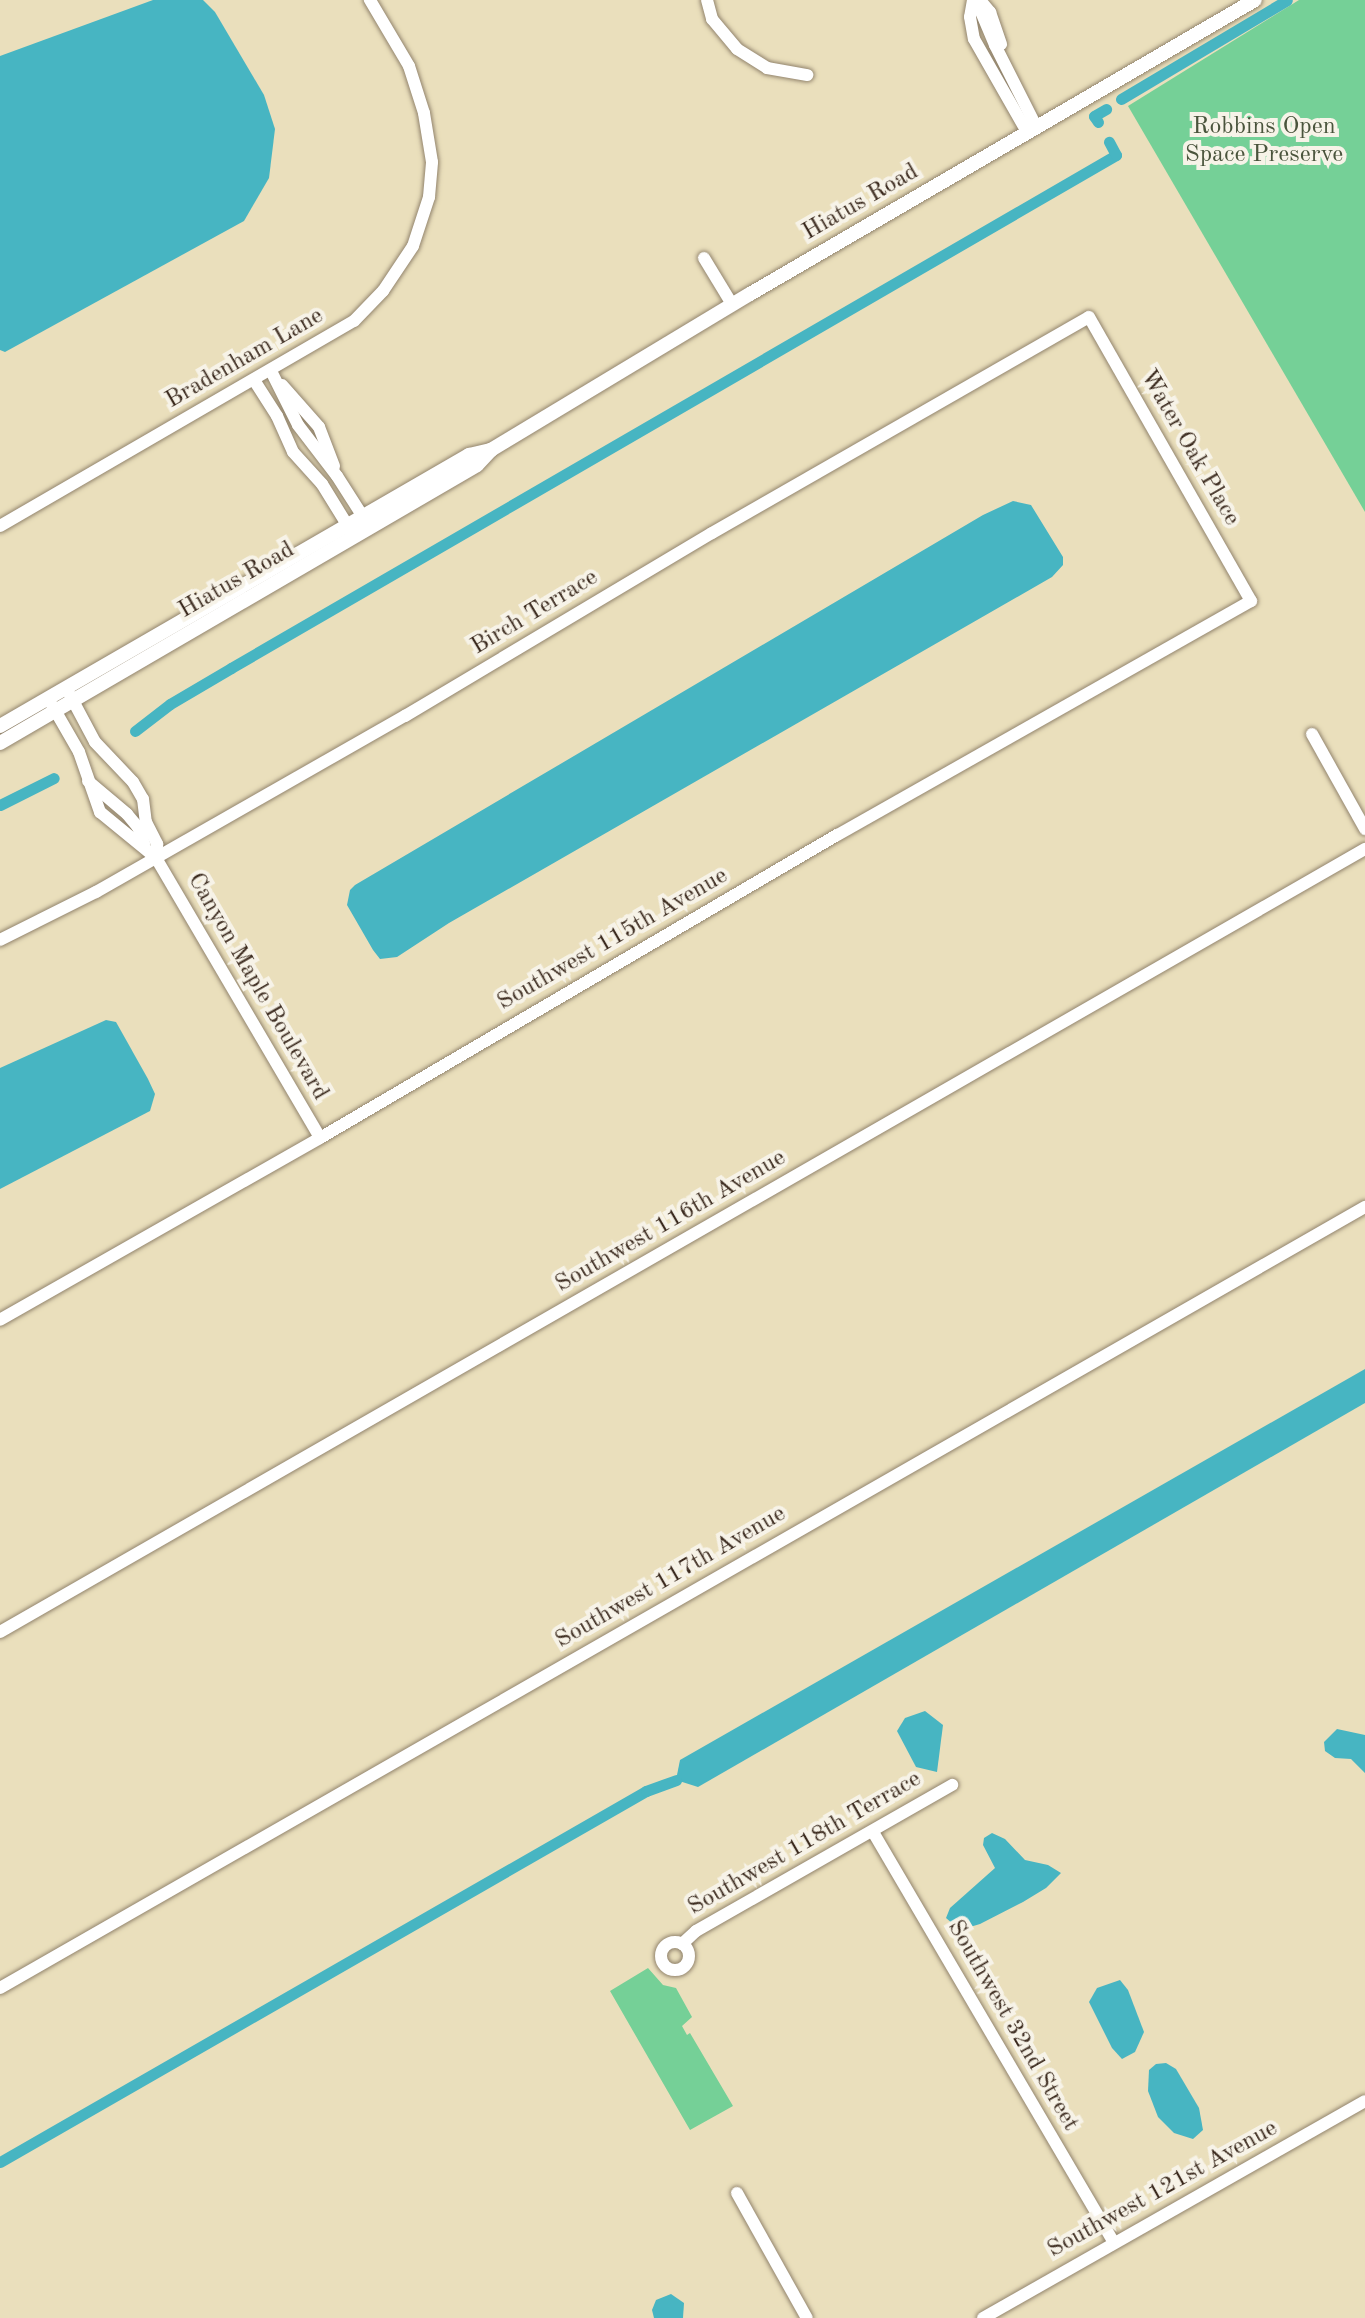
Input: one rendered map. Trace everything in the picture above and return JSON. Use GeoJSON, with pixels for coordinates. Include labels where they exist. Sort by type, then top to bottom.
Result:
{"type":"FeatureCollection","features":[{"type":"Feature","properties":{"kind":"street","name":"Bradenham Lane"},"geometry":{"type":"LineString","coordinates":[[0,526],[354,321],[383,291],[413,246],[429,197],[432,162],[424,113],[409,66],[370,0]]}},
{"type":"Feature","properties":{"kind":"street"},"geometry":{"type":"LineString","coordinates":[[707,0],[712,19],[737,49],[767,68],[807,75]]}},
{"type":"Feature","properties":{"kind":"street"},"geometry":{"type":"LineString","coordinates":[[976,0],[1032,129]]}},
{"type":"Feature","properties":{"kind":"street"},"geometry":{"type":"LineString","coordinates":[[976,0],[970,17],[974,39],[1032,129]]}},
{"type":"Feature","properties":{"kind":"street","name":"Hiatus Road"},"geometry":{"type":"LineString","coordinates":[[0,743],[56,712],[70,696],[367,523],[477,465],[491,450],[732,304],[1255,0]]}},
{"type":"Feature","properties":{"kind":"street"},"geometry":{"type":"LineString","coordinates":[[704,258],[732,304]]}},
{"type":"Feature","properties":{"kind":"street","name":"Water Oak Place"},"geometry":{"type":"LineString","coordinates":[[1089,317],[1251,601]]}},
{"type":"Feature","properties":{"kind":"street","name":"Birch Terrace"},"geometry":{"type":"LineString","coordinates":[[0,940],[156,858],[1089,317]]}},
{"type":"Feature","properties":{"kind":"street"},"geometry":{"type":"LineString","coordinates":[[271,371],[312,419],[329,448],[337,476]]}},
{"type":"Feature","properties":{"kind":"street"},"geometry":{"type":"LineString","coordinates":[[271,371],[300,429],[337,476],[367,523]]}},
{"type":"Feature","properties":{"kind":"street"},"geometry":{"type":"LineString","coordinates":[[254,380],[293,452],[322,484],[352,532]]}},
{"type":"Feature","properties":{"kind":"street"},"geometry":{"type":"LineString","coordinates":[[286,437],[312,419]]}},
{"type":"Feature","properties":{"kind":"street","name":"Southwest 115th Avenue"},"geometry":{"type":"LineString","coordinates":[[0,1320],[320,1138],[640,949],[1251,601]]}},
{"type":"Feature","properties":{"kind":"street","name":"Hiatus Road"},"geometry":{"type":"LineString","coordinates":[[0,726],[48,698],[70,696]]}},
{"type":"Feature","properties":{"kind":"street","name":"Canyon Maple Boulevard"},"geometry":{"type":"LineString","coordinates":[[70,696],[95,742],[133,782],[143,799],[146,822],[157,844],[156,858]]}},
{"type":"Feature","properties":{"kind":"street","name":"Canyon Maple Boulevard"},"geometry":{"type":"LineString","coordinates":[[48,698],[79,752],[100,812],[156,858],[320,1138]]}},
{"type":"Feature","properties":{"kind":"street"},"geometry":{"type":"LineString","coordinates":[[1312,734],[1365,829]]}},
{"type":"Feature","properties":{"kind":"street","name":"Canyon Maple Boulevard"},"geometry":{"type":"LineString","coordinates":[[88,781],[127,814],[138,827],[145,848]]}},
{"type":"Feature","properties":{"kind":"street"},"geometry":{"type":"LineString","coordinates":[[127,814],[143,799]]}},
{"type":"Feature","properties":{"kind":"street","name":"Southwest 116th Avenue"},"geometry":{"type":"LineString","coordinates":[[0,1632],[1365,849]]}},
{"type":"Feature","properties":{"kind":"street","name":"Southwest 117th Avenue"},"geometry":{"type":"LineString","coordinates":[[0,1988],[1365,1207]]}},
{"type":"Feature","properties":{"kind":"street","name":"Southwest 118th Terrace"},"geometry":{"type":"LineString","coordinates":[[682,1944],[696,1931],[952,1785]]}},
{"type":"Feature","properties":{"kind":"street","name":"Southwest 32nd Street"},"geometry":{"type":"LineString","coordinates":[[873,1832],[1113,2241]]}},
{"type":"Feature","properties":{"kind":"street","name":"Southwest 121st Avenue"},"geometry":{"type":"LineString","coordinates":[[983,2318],[1113,2241],[1365,2101]]}},
{"type":"Feature","properties":{"kind":"street"},"geometry":{"type":"LineString","coordinates":[[737,2193],[807,2318]]}},
{"type":"Feature","properties":{"kind":"green space","name":"Robbins Open Space Preserve"},"geometry":{"type":"Polygon","coordinates":[[[1299,0],[1365,0],[1365,512],[1128,106],[1299,0]]]}},
{"type":"Feature","properties":{"kind":"green space"},"geometry":{"type":"Polygon","coordinates":[[[648,1968],[663,1985],[676,1988],[692,2017],[682,2026],[687,2035],[690,2033],[733,2106],[690,2130],[610,1991],[648,1968]]]}},
{"type":"Feature","properties":{"kind":"water"},"geometry":{"type":"Polygon","coordinates":[[[153,0],[203,0],[215,12],[264,95],[275,129],[269,178],[244,221],[5,352],[0,350],[0,56],[153,0]]]}},
{"type":"Feature","properties":{"kind":"water"},"geometry":{"type":"Polygon","coordinates":[[[1013,501],[1031,505],[1063,557],[1063,565],[1052,577],[449,923],[397,957],[380,959],[373,950],[347,905],[350,890],[355,885],[983,515],[1013,501]]]}},
{"type":"Feature","properties":{"kind":"water"},"geometry":{"type":"Polygon","coordinates":[[[106,1020],[116,1022],[148,1079],[155,1094],[150,1111],[0,1189],[0,1068],[106,1020]]]}},
{"type":"Feature","properties":{"kind":"water"},"geometry":{"type":"Polygon","coordinates":[[[1365,1369],[1365,1403],[698,1787],[676,1780],[680,1760],[1365,1369]]]}},
{"type":"Feature","properties":{"kind":"water"},"geometry":{"type":"Polygon","coordinates":[[[925,1711],[943,1725],[937,1772],[916,1767],[897,1731],[905,1718],[925,1711]]]}},
{"type":"Feature","properties":{"kind":"water"},"geometry":{"type":"Polygon","coordinates":[[[1337,1729],[1365,1735],[1365,1773],[1351,1759],[1335,1758],[1325,1751],[1324,1742],[1337,1729]]]}},
{"type":"Feature","properties":{"kind":"water"},"geometry":{"type":"Polygon","coordinates":[[[992,1833],[1005,1839],[1025,1860],[1048,1865],[1061,1873],[1046,1888],[1023,1902],[980,1924],[960,1930],[946,1918],[950,1908],[995,1868],[983,1845],[984,1838],[992,1833]]]}},
{"type":"Feature","properties":{"kind":"water"},"geometry":{"type":"Polygon","coordinates":[[[1120,1980],[1128,1990],[1144,2032],[1135,2052],[1122,2059],[1112,2048],[1089,2002],[1097,1988],[1120,1980]]]}},
{"type":"Feature","properties":{"kind":"water"},"geometry":{"type":"Polygon","coordinates":[[[1166,2063],[1176,2069],[1199,2108],[1203,2130],[1193,2139],[1174,2133],[1158,2117],[1148,2091],[1149,2070],[1156,2064],[1166,2063]]]}},
{"type":"Feature","properties":{"kind":"water"},"geometry":{"type":"Polygon","coordinates":[[[671,2294],[684,2303],[683,2318],[654,2318],[652,2310],[656,2300],[671,2294]]]}},
{"type":"Feature","properties":{"kind":"waterway"},"geometry":{"type":"LineString","coordinates":[[1121,99],[1287,0]]}},
{"type":"Feature","properties":{"kind":"waterway"},"geometry":{"type":"LineString","coordinates":[[1098,122],[1094,116],[1106,109]]}},
{"type":"Feature","properties":{"kind":"waterway"},"geometry":{"type":"LineString","coordinates":[[135,731],[170,704],[231,668],[1116,155],[1109,142]]}},
{"type":"Feature","properties":{"kind":"waterway"},"geometry":{"type":"LineString","coordinates":[[0,805],[54,778]]}},
{"type":"Feature","properties":{"kind":"waterway"},"geometry":{"type":"LineString","coordinates":[[0,2162],[646,1791],[676,1780]]}}]}
